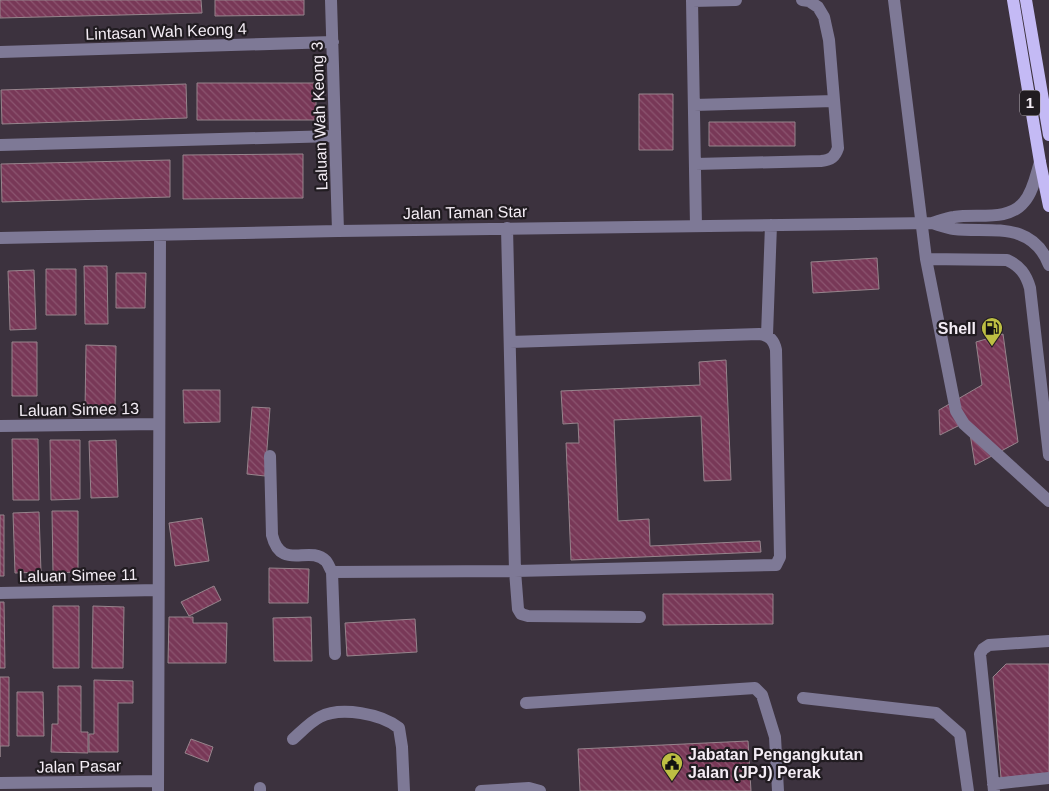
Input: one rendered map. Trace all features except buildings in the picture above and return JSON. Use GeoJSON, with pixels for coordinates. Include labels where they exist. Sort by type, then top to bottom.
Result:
{"type":"FeatureCollection","features":[{"type":"Feature","properties":{"kind":"main road","name":"1"},"geometry":{"type":"LineString","coordinates":[[1013,0],[1049,206]]}},
{"type":"Feature","properties":{"kind":"main road"},"geometry":{"type":"LineString","coordinates":[[1026,0],[1049,135]]}},
{"type":"Feature","properties":{"kind":"street","name":"Laluan Wah Keong 3"},"geometry":{"type":"LineString","coordinates":[[331,0],[338,230]]}},
{"type":"Feature","properties":{"kind":"street"},"geometry":{"type":"LineString","coordinates":[[696,226],[692,0],[736,0]]}},
{"type":"Feature","properties":{"kind":"street"},"geometry":{"type":"LineString","coordinates":[[695,164],[828,160],[836,153],[838,148],[829,40],[824,17],[818,7],[802,0]]}},
{"type":"Feature","properties":{"kind":"street"},"geometry":{"type":"LineString","coordinates":[[894,0],[926,223],[926,259],[954,406],[964,424],[1049,500]]}},
{"type":"Feature","properties":{"kind":"street","name":"Lintasan Wah Keong 4"},"geometry":{"type":"LineString","coordinates":[[0,52],[332,42]]}},
{"type":"Feature","properties":{"kind":"street"},"geometry":{"type":"LineString","coordinates":[[694,105],[834,101]]}},
{"type":"Feature","properties":{"kind":"street"},"geometry":{"type":"LineString","coordinates":[[0,145],[335,136]]}},
{"type":"Feature","properties":{"kind":"street","name":"Jalan Taman Star"},"geometry":{"type":"LineString","coordinates":[[0,238],[338,230],[926,223],[954,217],[999,215],[1013,211],[1024,203],[1029,195],[1040,162]]}},
{"type":"Feature","properties":{"kind":"street","name":"Jalan Taman Star"},"geometry":{"type":"LineString","coordinates":[[926,223],[954,229],[1002,230],[1017,233],[1030,239],[1040,249],[1049,265]]}},
{"type":"Feature","properties":{"kind":"street"},"geometry":{"type":"LineString","coordinates":[[767,335],[771,225]]}},
{"type":"Feature","properties":{"kind":"street"},"geometry":{"type":"LineString","coordinates":[[507,228],[515,571],[518,608],[521,614],[528,616],[640,617]]}},
{"type":"Feature","properties":{"kind":"street"},"geometry":{"type":"LineString","coordinates":[[158,786],[160,235]]}},
{"type":"Feature","properties":{"kind":"street"},"geometry":{"type":"LineString","coordinates":[[926,259],[1007,260],[1022,270],[1028,279],[1049,455]]}},
{"type":"Feature","properties":{"kind":"street"},"geometry":{"type":"LineString","coordinates":[[332,572],[515,571],[776,565],[780,558],[776,350],[775,343],[767,335],[510,342]]}},
{"type":"Feature","properties":{"kind":"street","name":"Laluan Simee 13"},"geometry":{"type":"LineString","coordinates":[[0,426],[159,424]]}},
{"type":"Feature","properties":{"kind":"street"},"geometry":{"type":"LineString","coordinates":[[270,456],[272,535],[274,543],[286,555],[319,558],[326,561],[332,572],[335,654]]}},
{"type":"Feature","properties":{"kind":"street","name":"Laluan Simee 11"},"geometry":{"type":"LineString","coordinates":[[0,593],[158,590]]}},
{"type":"Feature","properties":{"kind":"street"},"geometry":{"type":"LineString","coordinates":[[1049,641],[989,645],[980,654],[994,787],[1049,778]]}},
{"type":"Feature","properties":{"kind":"street"},"geometry":{"type":"LineString","coordinates":[[526,702],[756,688],[762,695],[775,738],[778,791]]}},
{"type":"Feature","properties":{"kind":"street"},"geometry":{"type":"LineString","coordinates":[[803,698],[936,713],[960,734],[968,791]]}},
{"type":"Feature","properties":{"kind":"street"},"geometry":{"type":"LineString","coordinates":[[292,739],[320,717],[328,714],[369,714],[392,722],[399,728],[404,791]]}},
{"type":"Feature","properties":{"kind":"street","name":"Jalan Pasar"},"geometry":{"type":"LineString","coordinates":[[0,783],[158,786]]}},
{"type":"Feature","properties":{"kind":"street"},"geometry":{"type":"LineString","coordinates":[[481,791],[529,788],[540,791]]}},
{"type":"Feature","properties":{"kind":"place","name":"Shell"},"geometry":{"type":"Point","coordinates":[992,347]}},
{"type":"Feature","properties":{"kind":"place","name":"Jabatan Pengangkutan Jalan (JPJ) Perak"},"geometry":{"type":"Point","coordinates":[672,782]}}]}
